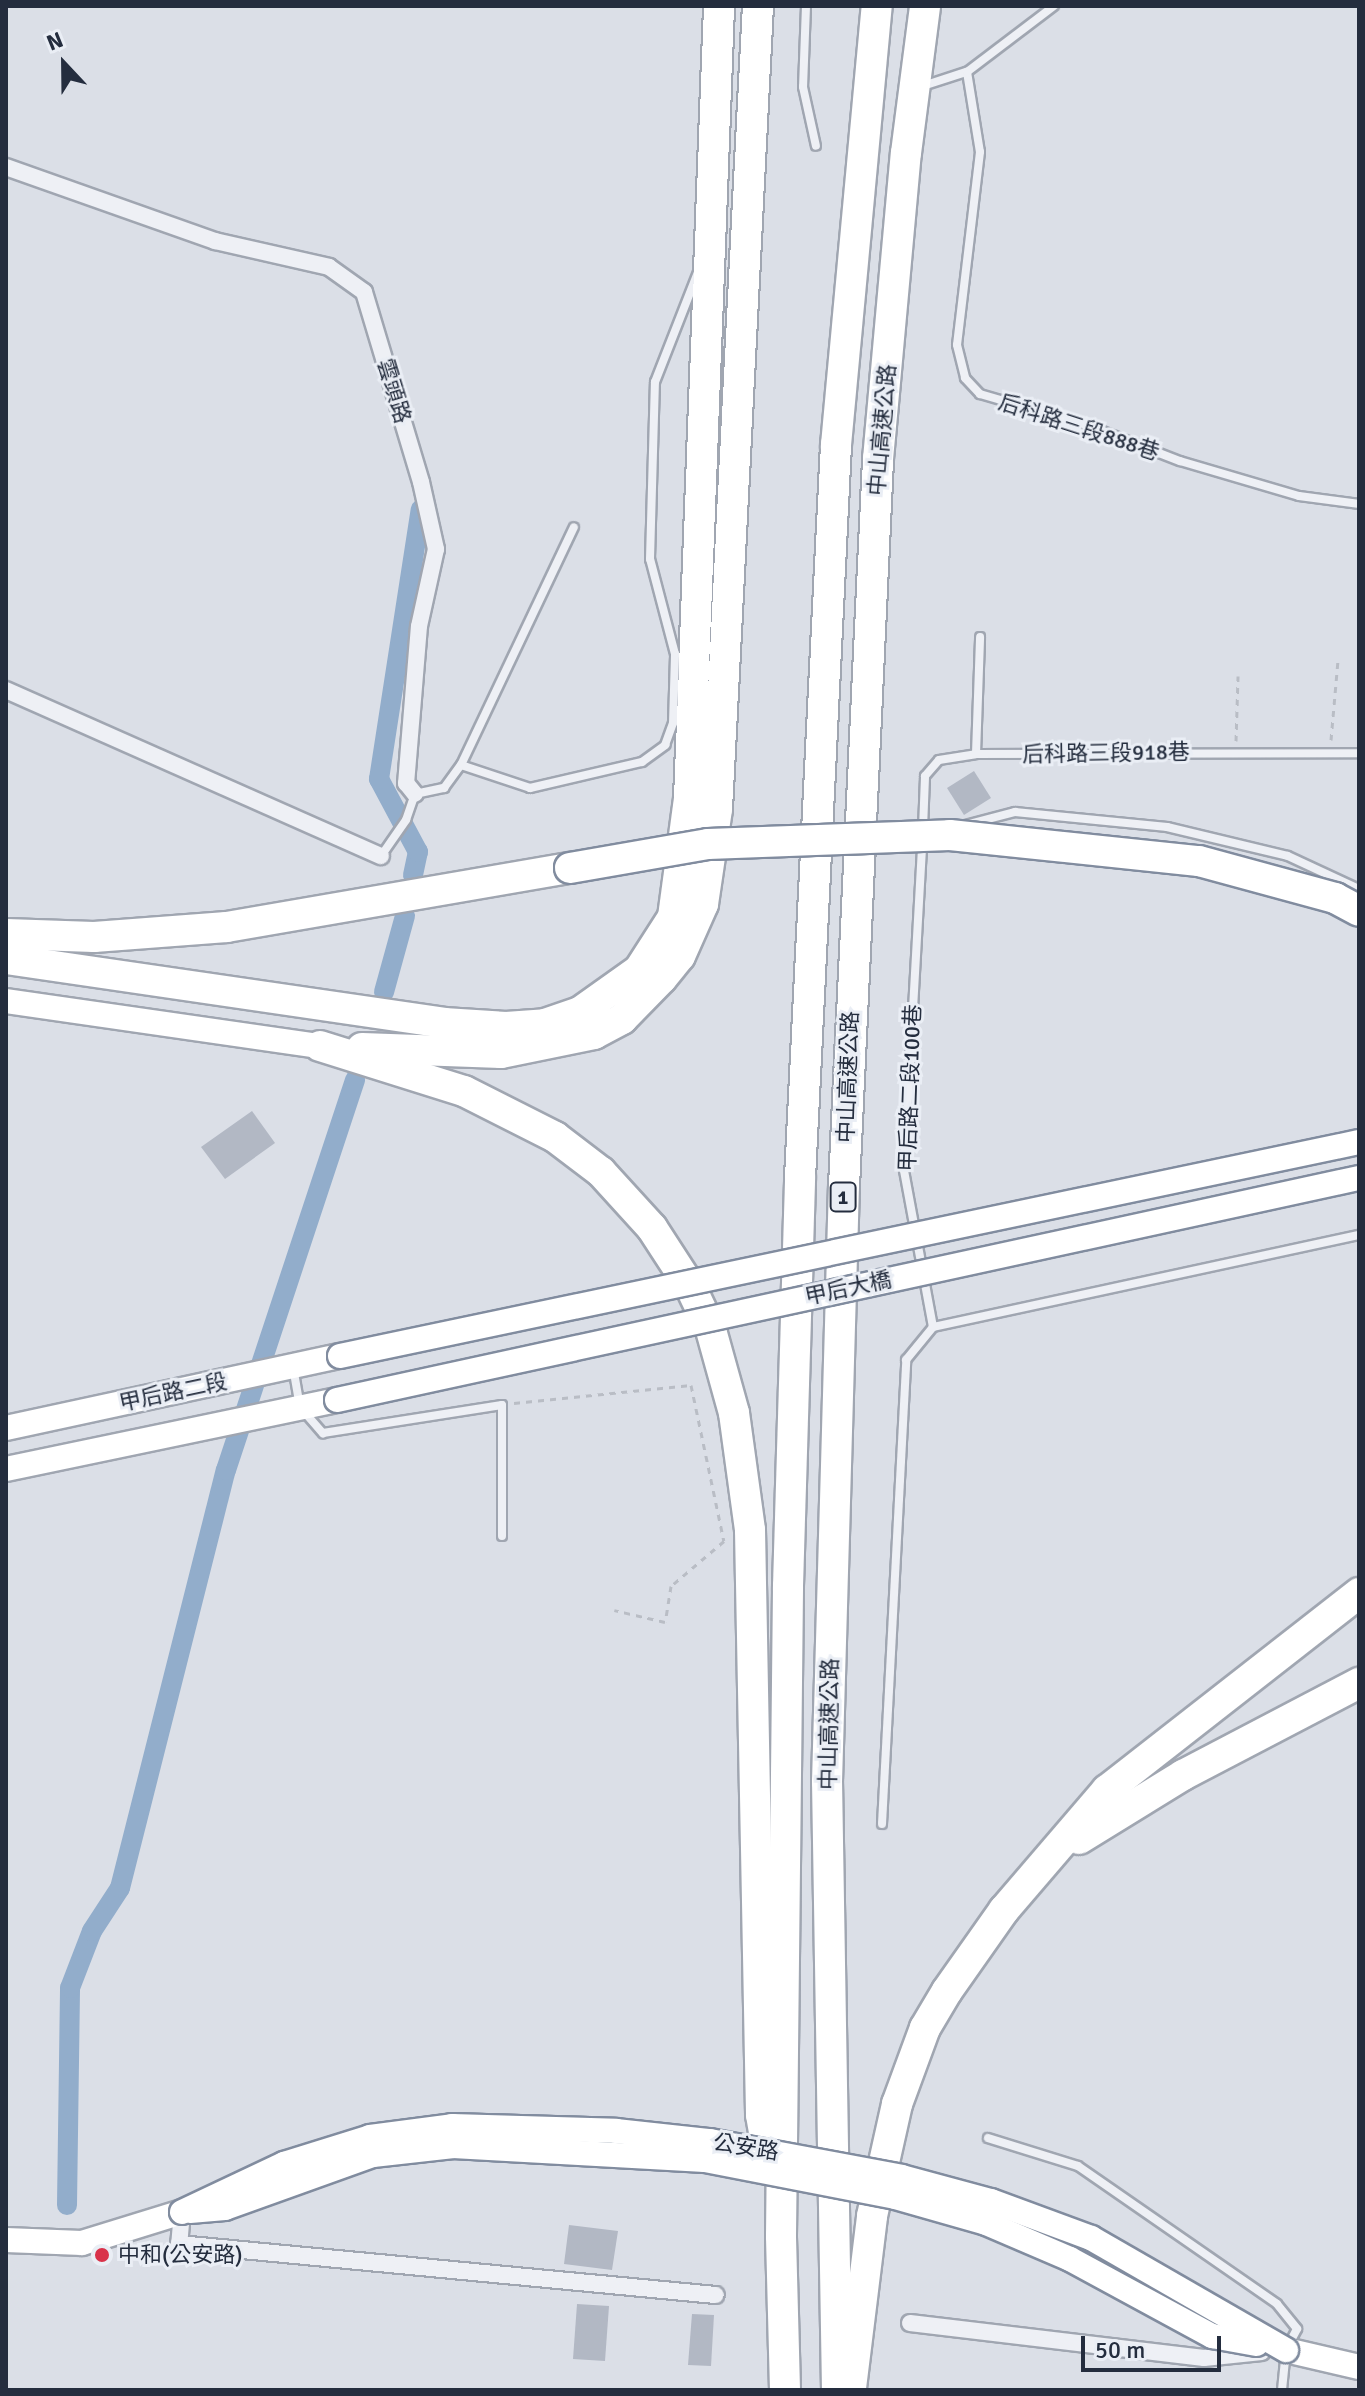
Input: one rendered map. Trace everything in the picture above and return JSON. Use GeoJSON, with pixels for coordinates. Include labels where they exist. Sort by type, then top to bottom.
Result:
{"type":"FeatureCollection","features":[{"type":"Feature","properties":{"kind":"highway"},"geometry":{"type":"LineString","coordinates":[[6,959],[444,1023],[506,1027],[545,1024],[580,1012],[639,970],[673,917],[687,827],[712,248],[719,6]]}},
{"type":"Feature","properties":{"kind":"highway"},"geometry":{"type":"LineString","coordinates":[[320,1046],[501,1053],[563,1044],[622,1019],[680,956],[692,931],[711,875],[717,809],[758,6]]}},
{"type":"Feature","properties":{"kind":"highway","name":"中山高速公路"},"geometry":{"type":"LineString","coordinates":[[785,2390],[781,2236],[788,1586],[816,815],[836,445],[877,6]]}},
{"type":"Feature","properties":{"kind":"highway","name":"中山高速公路"},"geometry":{"type":"LineString","coordinates":[[837,2390],[827,1782],[844,1186],[878,459],[906,153],[925,6]]}},
{"type":"Feature","properties":{"kind":"highway"},"geometry":{"type":"LineString","coordinates":[[6,934],[94,937],[227,927],[708,844],[930,837],[1199,861],[1335,898],[1359,911]]}},
{"type":"Feature","properties":{"kind":"highway"},"geometry":{"type":"LineString","coordinates":[[320,1046],[464,1091],[555,1137],[601,1172],[652,1228],[691,1288],[711,1330],[734,1413],[750,1530],[761,2115],[781,2236]]}},
{"type":"Feature","properties":{"kind":"highway"},"geometry":{"type":"LineString","coordinates":[[851,2390],[872,2216],[909,2067],[925,2028],[972,1952],[1047,1861],[1136,1764],[1359,1593]]}},
{"type":"Feature","properties":{"kind":"highway"},"geometry":{"type":"LineString","coordinates":[[1047,1861],[1183,1775],[1359,1683]]}},
{"type":"Feature","properties":{"kind":"main road"},"geometry":{"type":"LineString","coordinates":[[6,1001],[320,1046]]}},
{"type":"Feature","properties":{"kind":"main road","name":"甲后大橋"},"geometry":{"type":"LineString","coordinates":[[340,1356],[1359,1142]]}},
{"type":"Feature","properties":{"kind":"main road","name":"甲后大橋"},"geometry":{"type":"LineString","coordinates":[[337,1400],[1359,1178]]}},
{"type":"Feature","properties":{"kind":"main road","name":"甲后路二段"},"geometry":{"type":"LineString","coordinates":[[6,1428],[340,1356]]}},
{"type":"Feature","properties":{"kind":"main road","name":"甲后路二段"},"geometry":{"type":"LineString","coordinates":[[6,1469],[337,1400]]}},
{"type":"Feature","properties":{"kind":"main road","name":"公安路"},"geometry":{"type":"LineString","coordinates":[[6,2240],[82,2243],[182,2212],[284,2164],[370,2137],[424,2129],[530,2126],[710,2141],[902,2177],[991,2201],[1091,2238],[1286,2350],[1359,2367]]}},
{"type":"Feature","properties":{"kind":"street","name":"雲頭路"},"geometry":{"type":"LineString","coordinates":[[6,167],[171,227],[329,267],[364,292],[421,482],[436,549],[419,626],[406,783],[415,794]]}},
{"type":"Feature","properties":{"kind":"street"},"geometry":{"type":"LineString","coordinates":[[6,690],[381,856]]}},
{"type":"Feature","properties":{"kind":"street"},"geometry":{"type":"LineString","coordinates":[[182,2212],[179,2244],[716,2295]]}},
{"type":"Feature","properties":{"kind":"street","name":"公安路"},"geometry":{"type":"LineString","coordinates":[[910,2323],[1204,2358],[1286,2350]]}},
{"type":"Feature","properties":{"kind":"lane"},"geometry":{"type":"LineString","coordinates":[[806,6],[803,87],[816,146]]}},
{"type":"Feature","properties":{"kind":"lane"},"geometry":{"type":"LineString","coordinates":[[929,84],[967,72],[1054,6]]}},
{"type":"Feature","properties":{"kind":"lane","name":"后科路三段888巷"},"geometry":{"type":"LineString","coordinates":[[967,72],[980,152],[957,345],[965,378],[980,394],[1087,425],[1180,461],[1299,496],[1359,504]]}},
{"type":"Feature","properties":{"kind":"lane"},"geometry":{"type":"LineString","coordinates":[[461,765],[530,788],[642,762],[665,745],[673,723],[675,654],[650,559],[655,382],[676,317],[712,248]]}},
{"type":"Feature","properties":{"kind":"lane"},"geometry":{"type":"LineString","coordinates":[[415,794],[444,788],[461,765],[574,527]]}},
{"type":"Feature","properties":{"kind":"lane"},"geometry":{"type":"LineString","coordinates":[[976,754],[980,637]]}},
{"type":"Feature","properties":{"kind":"lane","name":"后科路三段918巷"},"geometry":{"type":"LineString","coordinates":[[930,837],[925,776],[939,760],[976,754],[1359,753]]}},
{"type":"Feature","properties":{"kind":"lane","name":"雲頭路"},"geometry":{"type":"LineString","coordinates":[[381,856],[406,820],[415,794]]}},
{"type":"Feature","properties":{"kind":"lane"},"geometry":{"type":"LineString","coordinates":[[930,837],[1015,812],[1167,827],[1288,856],[1359,889]]}},
{"type":"Feature","properties":{"kind":"lane","name":"甲后路二段100巷"},"geometry":{"type":"LineString","coordinates":[[930,837],[904,1170],[933,1327]]}},
{"type":"Feature","properties":{"kind":"lane"},"geometry":{"type":"LineString","coordinates":[[882,1824],[906,1360],[933,1327],[1359,1235]]}},
{"type":"Feature","properties":{"kind":"lane"},"geometry":{"type":"LineString","coordinates":[[293,1367],[300,1407],[323,1433],[502,1405],[502,1536]]}},
{"type":"Feature","properties":{"kind":"lane"},"geometry":{"type":"LineString","coordinates":[[988,2138],[1078,2166],[1277,2304],[1297,2329],[1286,2350],[1282,2390]]}},
{"type":"Feature","properties":{"kind":"path"},"geometry":{"type":"LineString","coordinates":[[1330,754],[1338,660]]}},
{"type":"Feature","properties":{"kind":"path"},"geometry":{"type":"LineString","coordinates":[[1236,751],[1238,676]]}},
{"type":"Feature","properties":{"kind":"path"},"geometry":{"type":"LineString","coordinates":[[502,1405],[691,1385],[724,1541],[671,1586],[665,1622],[614,1610]]}},
{"type":"Feature","properties":{"kind":"building"},"geometry":{"type":"Polygon","coordinates":[[[974,771],[991,798],[964,815],[947,788],[974,771]]]}},
{"type":"Feature","properties":{"kind":"building"},"geometry":{"type":"Polygon","coordinates":[[[252,1111],[275,1143],[225,1179],[201,1147],[252,1111]]]}},
{"type":"Feature","properties":{"kind":"building"},"geometry":{"type":"Polygon","coordinates":[[[569,2225],[618,2231],[612,2270],[564,2264],[569,2225]]]}},
{"type":"Feature","properties":{"kind":"building"},"geometry":{"type":"Polygon","coordinates":[[[577,2304],[609,2306],[605,2361],[573,2359],[577,2304]]]}},
{"type":"Feature","properties":{"kind":"building"},"geometry":{"type":"Polygon","coordinates":[[[692,2314],[714,2315],[711,2366],[688,2365],[692,2314]]]}},
{"type":"Feature","properties":{"kind":"waterway"},"geometry":{"type":"LineString","coordinates":[[413,875],[418,852],[379,779],[421,509]]}},
{"type":"Feature","properties":{"kind":"waterway"},"geometry":{"type":"LineString","coordinates":[[384,992],[405,916]]}},
{"type":"Feature","properties":{"kind":"waterway"},"geometry":{"type":"LineString","coordinates":[[67,2205],[70,1988],[92,1931],[120,1888],[226,1470],[355,1080]]}},
{"type":"Feature","properties":{"kind":"place","name":"中和(公安路)"},"geometry":{"type":"Point","coordinates":[102,2255]}}]}
